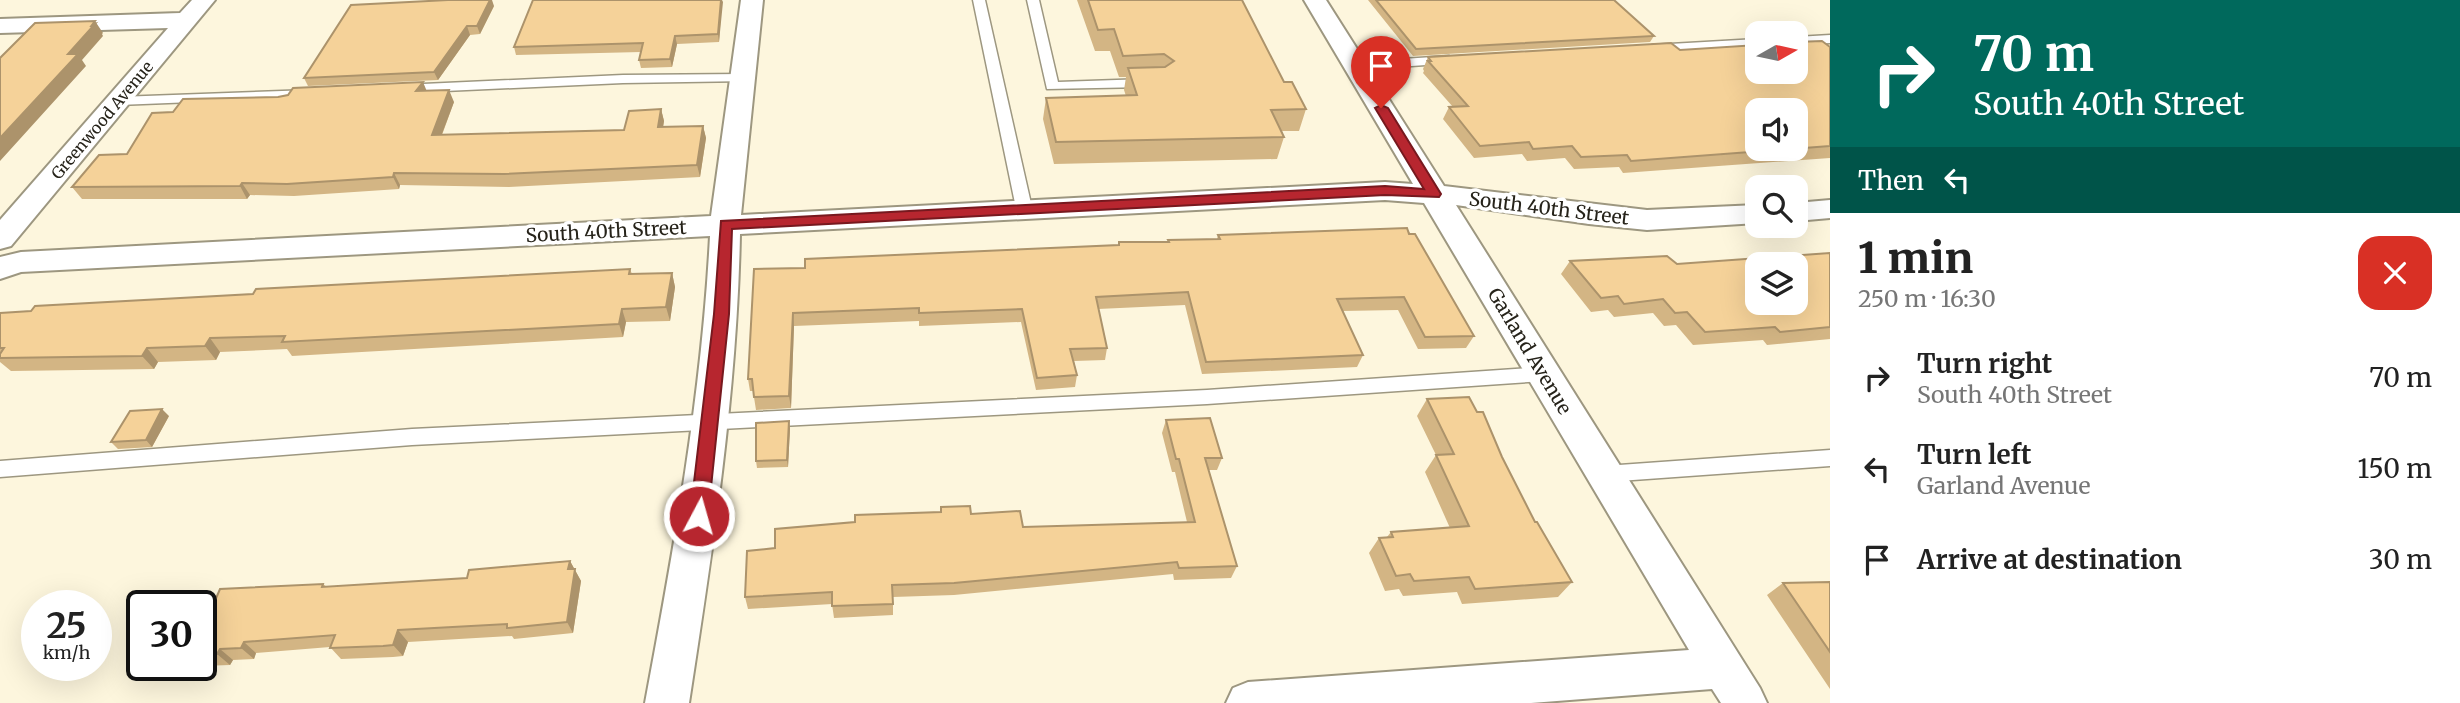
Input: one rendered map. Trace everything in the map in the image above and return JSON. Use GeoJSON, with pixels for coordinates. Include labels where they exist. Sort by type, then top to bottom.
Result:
{"type":"FeatureCollection","features":[{"type":"Feature","properties":{"kind":"street"},"geometry":{"type":"LineString","coordinates":[[667,703],[699,516],[722,314],[726,225],[752,0]]}},
{"type":"Feature","properties":{"kind":"street","name":"Garland Avenue"},"geometry":{"type":"LineString","coordinates":[[1315,0],[1734,686]]}},
{"type":"Feature","properties":{"kind":"street"},"geometry":{"type":"LineString","coordinates":[[0,26],[196,10]]}},
{"type":"Feature","properties":{"kind":"street","name":"Greenwood Avenue"},"geometry":{"type":"LineString","coordinates":[[0,239],[196,10]]}},
{"type":"Feature","properties":{"kind":"street","name":"South 40th Street"},"geometry":{"type":"LineString","coordinates":[[0,268],[21,262],[1385,191],[1434,194],[1647,220],[1745,215]]}},
{"type":"Feature","properties":{"kind":"street"},"geometry":{"type":"LineString","coordinates":[[1808,211],[1830,209]]}},
{"type":"Feature","properties":{"kind":"street"},"geometry":{"type":"LineString","coordinates":[[1248,703],[1734,686]]}},
{"type":"Feature","properties":{"kind":"lane"},"geometry":{"type":"LineString","coordinates":[[979,0],[1024,208]]}},
{"type":"Feature","properties":{"kind":"lane"},"geometry":{"type":"LineString","coordinates":[[1034,0],[1052,86],[1160,82]]}},
{"type":"Feature","properties":{"kind":"lane"},"geometry":{"type":"LineString","coordinates":[[1808,40],[1830,39]]}},
{"type":"Feature","properties":{"kind":"lane"},"geometry":{"type":"LineString","coordinates":[[1632,50],[1745,44]]}},
{"type":"Feature","properties":{"kind":"lane"},"geometry":{"type":"LineString","coordinates":[[1355,66],[1466,59]]}},
{"type":"Feature","properties":{"kind":"lane"},"geometry":{"type":"LineString","coordinates":[[392,89],[623,79],[744,78]]}},
{"type":"Feature","properties":{"kind":"lane"},"geometry":{"type":"LineString","coordinates":[[118,101],[326,93]]}},
{"type":"Feature","properties":{"kind":"lane"},"geometry":{"type":"LineString","coordinates":[[0,470],[412,437],[1207,397],[1544,374]]}},
{"type":"Feature","properties":{"kind":"lane"},"geometry":{"type":"LineString","coordinates":[[1605,474],[1830,458]]}},
{"type":"Feature","properties":{"kind":"building"},"geometry":{"type":"Polygon","coordinates":[[[490,0],[477,26],[467,26],[434,72],[304,78],[351,5],[490,0]]]}},
{"type":"Feature","properties":{"kind":"building"},"geometry":{"type":"Polygon","coordinates":[[[533,0],[721,0],[718,34],[675,36],[670,59],[639,60],[643,43],[514,47],[533,0]]]}},
{"type":"Feature","properties":{"kind":"building"},"geometry":{"type":"Polygon","coordinates":[[[1088,0],[1242,0],[1284,82],[1292,82],[1306,109],[1271,110],[1284,137],[1056,142],[1046,98],[1137,95],[1128,68],[1165,67],[1174,61],[1164,54],[1123,56],[1114,29],[1098,30],[1088,0]]]}},
{"type":"Feature","properties":{"kind":"building"},"geometry":{"type":"Polygon","coordinates":[[[1376,0],[1614,0],[1654,36],[1416,49],[1376,0]]]}},
{"type":"Feature","properties":{"kind":"building"},"geometry":{"type":"Polygon","coordinates":[[[95,21],[68,54],[78,54],[0,138],[0,58],[35,23],[95,21]]]}},
{"type":"Feature","properties":{"kind":"building"},"geometry":{"type":"Polygon","coordinates":[[[1822,41],[1830,47],[1830,146],[1808,148],[1808,98],[1745,98],[1745,152],[1631,161],[1627,155],[1581,157],[1572,146],[1533,149],[1529,142],[1480,146],[1449,107],[1468,106],[1428,61],[1431,61],[1428,57],[1671,43],[1680,50],[1745,46],[1745,84],[1808,84],[1808,42],[1822,41]]]}},
{"type":"Feature","properties":{"kind":"building"},"geometry":{"type":"Polygon","coordinates":[[[423,82],[416,91],[449,90],[432,135],[624,130],[629,111],[661,109],[658,127],[703,126],[697,165],[504,174],[394,173],[393,177],[287,184],[242,183],[240,186],[72,187],[99,155],[127,154],[152,113],[173,112],[183,99],[278,97],[288,95],[293,88],[423,82]]]}},
{"type":"Feature","properties":{"kind":"building"},"geometry":{"type":"Polygon","coordinates":[[[1407,228],[1409,234],[1415,234],[1474,336],[1425,337],[1404,297],[1337,299],[1363,355],[1206,362],[1188,292],[1096,297],[1107,348],[1070,349],[1077,375],[1037,378],[1022,309],[919,313],[919,308],[793,313],[789,396],[754,397],[752,379],[748,379],[754,269],[805,268],[805,259],[1220,239],[1218,235],[1407,228]]]}},
{"type":"Feature","properties":{"kind":"building"},"geometry":{"type":"Polygon","coordinates":[[[1830,253],[1830,327],[1780,332],[1775,327],[1705,332],[1687,312],[1675,313],[1663,299],[1624,304],[1618,296],[1601,298],[1570,261],[1667,256],[1677,264],[1745,259],[1745,315],[1808,315],[1808,255],[1830,253]]]}},
{"type":"Feature","properties":{"kind":"building"},"geometry":{"type":"Polygon","coordinates":[[[630,269],[629,274],[672,273],[666,307],[622,309],[619,324],[282,342],[285,336],[210,338],[205,346],[147,348],[142,356],[0,358],[4,348],[0,348],[0,313],[31,311],[35,306],[253,294],[256,289],[630,269]]]}},
{"type":"Feature","properties":{"kind":"building"},"geometry":{"type":"Polygon","coordinates":[[[1469,397],[1477,412],[1483,412],[1535,522],[1572,582],[1475,589],[1469,577],[1414,581],[1410,574],[1396,576],[1379,538],[1393,537],[1391,532],[1469,526],[1436,455],[1454,454],[1427,399],[1469,397]]]}},
{"type":"Feature","properties":{"kind":"building"},"geometry":{"type":"Polygon","coordinates":[[[162,409],[146,440],[111,442],[130,411],[162,409]]]}},
{"type":"Feature","properties":{"kind":"building"},"geometry":{"type":"Polygon","coordinates":[[[1210,418],[1222,458],[1205,458],[1237,566],[1179,568],[1177,562],[954,583],[892,585],[893,604],[832,606],[832,592],[745,597],[747,551],[775,548],[775,529],[855,522],[855,515],[941,512],[941,507],[970,506],[971,514],[1020,511],[1023,527],[1195,522],[1166,420],[1210,418]]]}},
{"type":"Feature","properties":{"kind":"building"},"geometry":{"type":"Polygon","coordinates":[[[789,421],[787,460],[756,461],[756,423],[789,421]]]}},
{"type":"Feature","properties":{"kind":"building"},"geometry":{"type":"Polygon","coordinates":[[[570,561],[568,569],[575,569],[567,622],[507,628],[507,624],[398,630],[393,645],[330,648],[335,635],[244,642],[241,648],[220,649],[217,654],[217,596],[220,589],[323,584],[322,587],[467,578],[469,570],[570,561]]]}},
{"type":"Feature","properties":{"kind":"building"},"geometry":{"type":"Polygon","coordinates":[[[1830,582],[1830,652],[1783,583],[1830,582]]]}},
{"type":"Feature","properties":{"kind":"route"},"geometry":{"type":"LineString","coordinates":[[699,516],[722,314],[726,225],[1385,191],[1434,194],[1381,108]]}}]}
